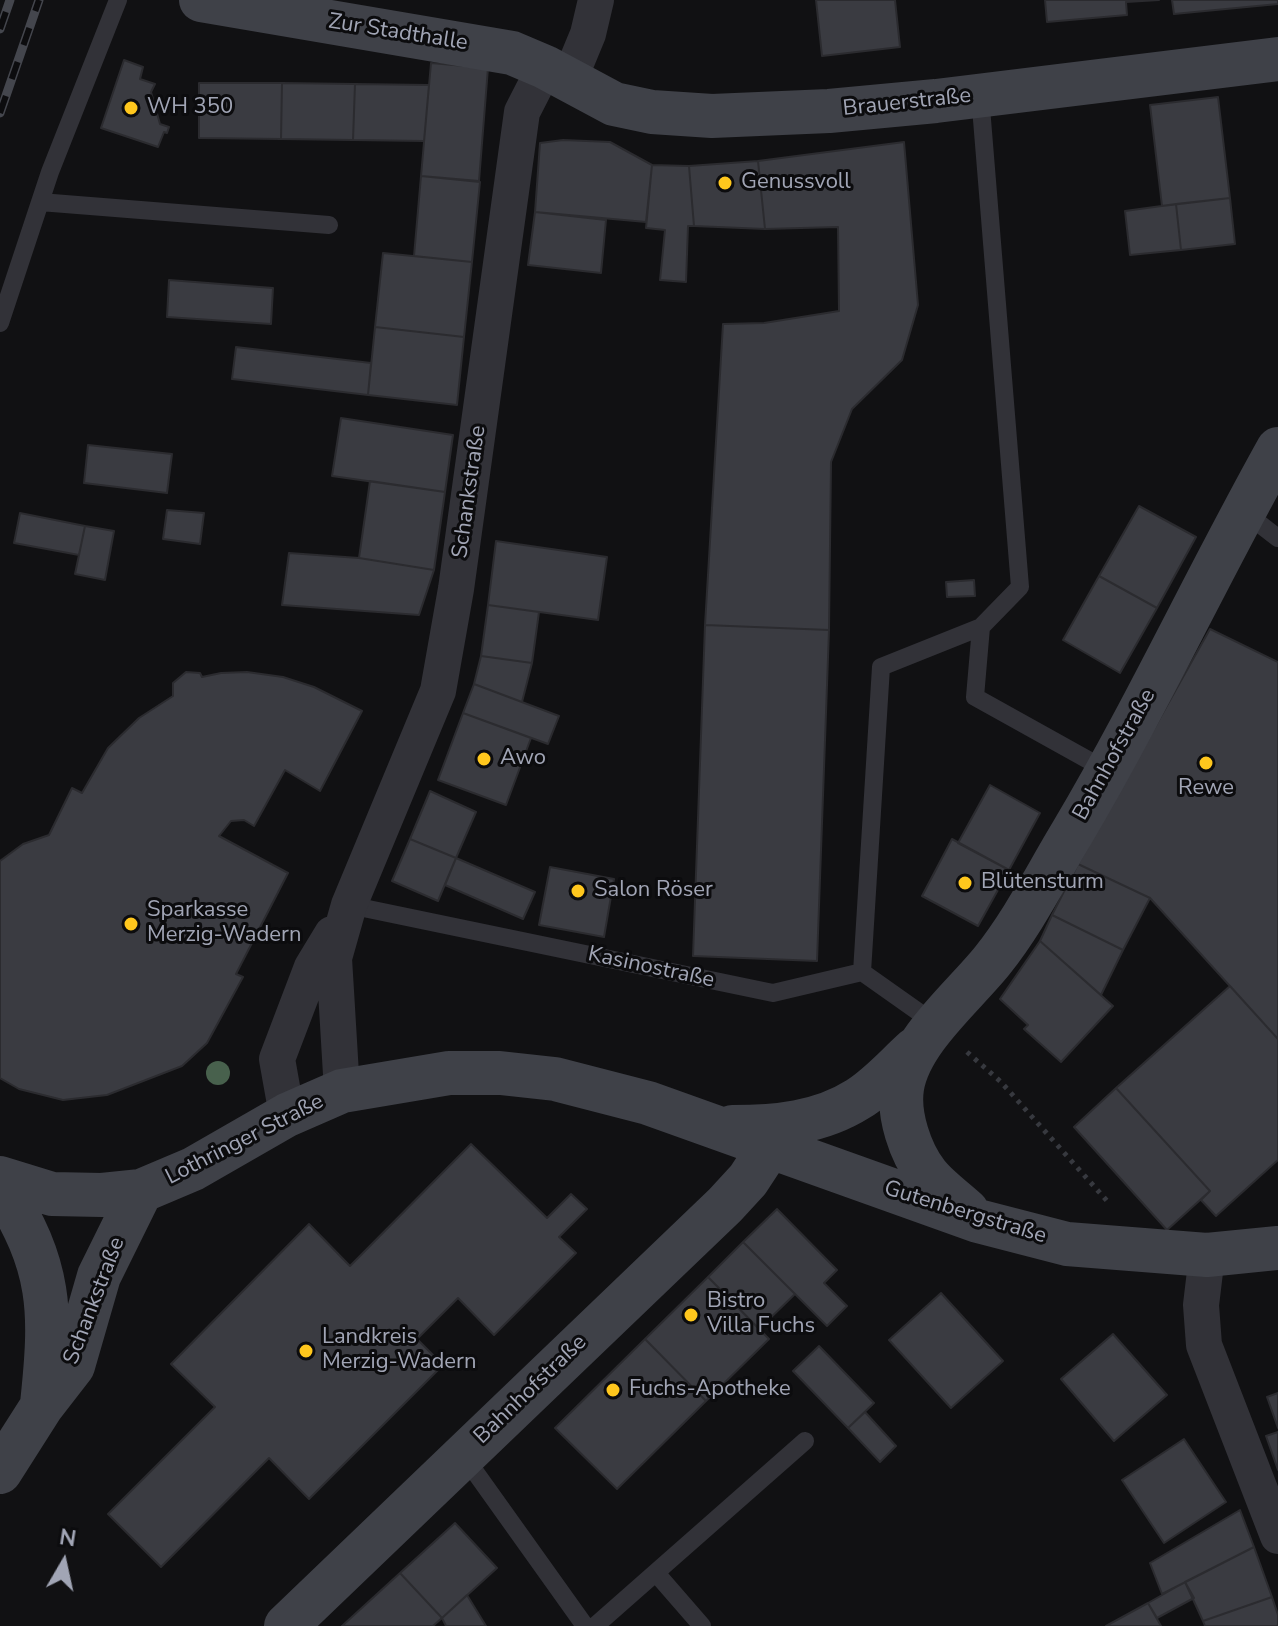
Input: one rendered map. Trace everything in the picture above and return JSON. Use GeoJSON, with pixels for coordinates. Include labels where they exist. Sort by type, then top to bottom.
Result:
{"type":"FeatureCollection","features":[{"type":"Feature","properties":{"kind":"main road","name":"Zur Stadthalle"},"geometry":{"type":"LineString","coordinates":[[201,0],[263,6],[512,53],[557,73]]}},
{"type":"Feature","properties":{"kind":"main road","name":"Brauerstraße"},"geometry":{"type":"LineString","coordinates":[[557,73],[614,104],[652,112],[712,116],[829,111],[936,101],[1278,59]]}},
{"type":"Feature","properties":{"kind":"main road","name":"Bahnhofstraße"},"geometry":{"type":"LineString","coordinates":[[978,1221],[926,1173],[908,1138],[902,1109],[902,1089],[908,1068],[930,1034],[993,960],[1034,901],[1108,771],[1278,449]]}},
{"type":"Feature","properties":{"kind":"main road","name":"Bahnhofstraße"},"geometry":{"type":"LineString","coordinates":[[716,1127],[778,1127],[816,1118],[859,1098],[930,1034]]}},
{"type":"Feature","properties":{"kind":"main road","name":"Lothringer Straße"},"geometry":{"type":"LineString","coordinates":[[0,1178],[52,1194],[102,1195],[141,1191],[193,1169],[287,1115],[342,1091],[449,1073],[500,1073],[555,1079],[716,1127],[769,1148]]}},
{"type":"Feature","properties":{"kind":"main road","name":"Bahnhofstraße"},"geometry":{"type":"LineString","coordinates":[[286,1626],[725,1205],[748,1180],[769,1148]]}},
{"type":"Feature","properties":{"kind":"main road","name":"Gutenbergstraße"},"geometry":{"type":"LineString","coordinates":[[769,1148],[978,1221],[1067,1244],[1207,1255],[1278,1248]]}},
{"type":"Feature","properties":{"kind":"main road","name":"Schankstraße"},"geometry":{"type":"LineString","coordinates":[[0,1185],[22,1220],[40,1266],[45,1289],[49,1343],[42,1406]]}},
{"type":"Feature","properties":{"kind":"main road","name":"Schankstraße"},"geometry":{"type":"LineString","coordinates":[[2,1466],[73,1366],[99,1276],[141,1191]]}},
{"type":"Feature","properties":{"kind":"street","name":"Schankstraße"},"geometry":{"type":"LineString","coordinates":[[342,1091],[334,958],[349,905],[438,691],[456,589],[522,112],[588,34],[596,0]]}},
{"type":"Feature","properties":{"kind":"street","name":"Schankstraße"},"geometry":{"type":"LineString","coordinates":[[287,1115],[277,1059],[312,967],[349,905]]}},
{"type":"Feature","properties":{"kind":"street"},"geometry":{"type":"LineString","coordinates":[[1207,1255],[1201,1305],[1204,1345],[1278,1536]]}},
{"type":"Feature","properties":{"kind":"lane"},"geometry":{"type":"LineString","coordinates":[[0,323],[40,202],[118,0]]}},
{"type":"Feature","properties":{"kind":"lane"},"geometry":{"type":"LineString","coordinates":[[930,1034],[862,972],[881,667],[981,627],[1020,587],[980,95]]}},
{"type":"Feature","properties":{"kind":"lane"},"geometry":{"type":"LineString","coordinates":[[40,202],[329,225]]}},
{"type":"Feature","properties":{"kind":"lane"},"geometry":{"type":"LineString","coordinates":[[1243,511],[1278,538]]}},
{"type":"Feature","properties":{"kind":"lane"},"geometry":{"type":"LineString","coordinates":[[981,627],[975,697],[1108,771]]}},
{"type":"Feature","properties":{"kind":"lane","name":"Kasinostraße"},"geometry":{"type":"LineString","coordinates":[[349,905],[773,993],[862,972]]}},
{"type":"Feature","properties":{"kind":"lane"},"geometry":{"type":"LineString","coordinates":[[595,1626],[805,1441]]}},
{"type":"Feature","properties":{"kind":"lane"},"geometry":{"type":"LineString","coordinates":[[463,1455],[585,1626]]}},
{"type":"Feature","properties":{"kind":"lane"},"geometry":{"type":"LineString","coordinates":[[656,1573],[702,1626]]}},
{"type":"Feature","properties":{"kind":"path"},"geometry":{"type":"LineString","coordinates":[[930,1034],[1001,1082],[1152,1251]]}},
{"type":"Feature","properties":{"kind":"building"},"geometry":{"type":"Polygon","coordinates":[[[816,0],[895,0],[900,47],[822,56],[816,0]]]}},
{"type":"Feature","properties":{"kind":"building"},"geometry":{"type":"Polygon","coordinates":[[[1045,0],[1159,0],[1126,2],[1127,15],[1047,22],[1045,0]]]}},
{"type":"Feature","properties":{"kind":"building"},"geometry":{"type":"Polygon","coordinates":[[[1172,0],[1278,0],[1278,4],[1174,14],[1172,0]]]}},
{"type":"Feature","properties":{"kind":"building","name":"WH 350"},"geometry":{"type":"Polygon","coordinates":[[[124,60],[143,67],[140,79],[155,84],[151,92],[160,124],[169,127],[158,147],[101,128],[124,60]]]}},
{"type":"Feature","properties":{"kind":"building"},"geometry":{"type":"Polygon","coordinates":[[[431,63],[488,68],[479,181],[421,176],[431,63]]]}},
{"type":"Feature","properties":{"kind":"building"},"geometry":{"type":"Polygon","coordinates":[[[199,83],[282,83],[281,139],[199,138],[199,83]]]}},
{"type":"Feature","properties":{"kind":"building"},"geometry":{"type":"Polygon","coordinates":[[[282,83],[355,84],[353,140],[281,139],[282,83]]]}},
{"type":"Feature","properties":{"kind":"building"},"geometry":{"type":"Polygon","coordinates":[[[355,84],[429,85],[424,141],[353,140],[355,84]]]}},
{"type":"Feature","properties":{"kind":"building"},"geometry":{"type":"Polygon","coordinates":[[[1218,97],[1230,198],[1162,206],[1150,105],[1218,97]]]}},
{"type":"Feature","properties":{"kind":"building"},"geometry":{"type":"Polygon","coordinates":[[[563,140],[610,142],[652,165],[646,222],[535,212],[540,143],[563,140]]]}},
{"type":"Feature","properties":{"kind":"building"},"geometry":{"type":"Polygon","coordinates":[[[904,142],[918,305],[902,360],[852,409],[831,462],[829,630],[705,625],[723,324],[764,323],[839,311],[838,227],[765,229],[758,161],[904,142]]]}},
{"type":"Feature","properties":{"kind":"building"},"geometry":{"type":"Polygon","coordinates":[[[758,161],[765,229],[694,226],[689,166],[758,161]]]}},
{"type":"Feature","properties":{"kind":"building"},"geometry":{"type":"Polygon","coordinates":[[[652,165],[689,166],[694,226],[688,226],[686,282],[660,280],[665,230],[646,228],[652,165]]]}},
{"type":"Feature","properties":{"kind":"building"},"geometry":{"type":"Polygon","coordinates":[[[421,176],[480,182],[472,262],[414,256],[421,176]]]}},
{"type":"Feature","properties":{"kind":"building"},"geometry":{"type":"Polygon","coordinates":[[[1230,198],[1235,244],[1181,250],[1176,204],[1230,198]]]}},
{"type":"Feature","properties":{"kind":"building"},"geometry":{"type":"Polygon","coordinates":[[[1176,204],[1181,250],[1130,255],[1125,211],[1176,204]]]}},
{"type":"Feature","properties":{"kind":"building"},"geometry":{"type":"Polygon","coordinates":[[[535,212],[606,220],[601,273],[528,265],[535,212]]]}},
{"type":"Feature","properties":{"kind":"building"},"geometry":{"type":"Polygon","coordinates":[[[383,253],[472,262],[464,337],[375,327],[383,253]]]}},
{"type":"Feature","properties":{"kind":"building"},"geometry":{"type":"Polygon","coordinates":[[[169,280],[273,288],[271,324],[167,317],[169,280]]]}},
{"type":"Feature","properties":{"kind":"building"},"geometry":{"type":"Polygon","coordinates":[[[375,327],[464,337],[457,405],[368,395],[375,327]]]}},
{"type":"Feature","properties":{"kind":"building"},"geometry":{"type":"Polygon","coordinates":[[[236,347],[371,363],[368,395],[232,379],[236,347]]]}},
{"type":"Feature","properties":{"kind":"building"},"geometry":{"type":"Polygon","coordinates":[[[341,418],[453,435],[445,492],[332,476],[341,418]]]}},
{"type":"Feature","properties":{"kind":"building"},"geometry":{"type":"Polygon","coordinates":[[[88,445],[172,454],[167,493],[84,483],[88,445]]]}},
{"type":"Feature","properties":{"kind":"building"},"geometry":{"type":"Polygon","coordinates":[[[370,481],[445,492],[434,570],[359,558],[370,481]]]}},
{"type":"Feature","properties":{"kind":"building"},"geometry":{"type":"Polygon","coordinates":[[[1139,506],[1196,537],[1157,608],[1099,576],[1139,506]]]}},
{"type":"Feature","properties":{"kind":"building"},"geometry":{"type":"Polygon","coordinates":[[[167,510],[204,513],[200,544],[163,539],[167,510]]]}},
{"type":"Feature","properties":{"kind":"building"},"geometry":{"type":"Polygon","coordinates":[[[20,513],[85,526],[79,555],[14,543],[20,513]]]}},
{"type":"Feature","properties":{"kind":"building"},"geometry":{"type":"Polygon","coordinates":[[[85,526],[114,531],[105,580],[75,574],[85,526]]]}},
{"type":"Feature","properties":{"kind":"building"},"geometry":{"type":"Polygon","coordinates":[[[496,541],[607,557],[598,620],[488,605],[496,541]]]}},
{"type":"Feature","properties":{"kind":"building"},"geometry":{"type":"Polygon","coordinates":[[[289,553],[359,558],[434,570],[419,615],[282,605],[289,553]]]}},
{"type":"Feature","properties":{"kind":"building"},"geometry":{"type":"Polygon","coordinates":[[[1099,576],[1157,608],[1120,673],[1063,640],[1099,576]]]}},
{"type":"Feature","properties":{"kind":"building"},"geometry":{"type":"Polygon","coordinates":[[[974,580],[975,596],[947,597],[946,582],[974,580]]]}},
{"type":"Feature","properties":{"kind":"building"},"geometry":{"type":"Polygon","coordinates":[[[488,605],[539,612],[532,663],[481,656],[488,605]]]}},
{"type":"Feature","properties":{"kind":"building"},"geometry":{"type":"Polygon","coordinates":[[[705,625],[829,630],[817,961],[693,956],[705,625]]]}},
{"type":"Feature","properties":{"kind":"building","name":"Rewe"},"geometry":{"type":"Polygon","coordinates":[[[1210,629],[1278,662],[1278,1039],[1150,898],[1078,864],[1210,629]]]}},
{"type":"Feature","properties":{"kind":"building"},"geometry":{"type":"Polygon","coordinates":[[[481,656],[532,663],[522,702],[474,684],[481,656]]]}},
{"type":"Feature","properties":{"kind":"building","name":"Sparkasse Merzig-Wadern"},"geometry":{"type":"Polygon","coordinates":[[[186,672],[200,673],[202,677],[247,672],[283,677],[314,687],[362,711],[320,791],[285,770],[254,826],[244,820],[231,821],[219,836],[288,873],[236,974],[243,977],[207,1043],[182,1066],[107,1095],[63,1100],[19,1089],[0,1078],[0,861],[23,844],[49,835],[72,788],[82,793],[108,748],[139,718],[173,696],[173,683],[186,672]]]}},
{"type":"Feature","properties":{"kind":"building"},"geometry":{"type":"Polygon","coordinates":[[[474,684],[559,716],[548,744],[463,713],[474,684]]]}},
{"type":"Feature","properties":{"kind":"building","name":"Awo"},"geometry":{"type":"Polygon","coordinates":[[[463,713],[531,738],[506,805],[438,780],[463,713]]]}},
{"type":"Feature","properties":{"kind":"building"},"geometry":{"type":"Polygon","coordinates":[[[990,785],[1040,813],[1009,870],[958,843],[990,785]]]}},
{"type":"Feature","properties":{"kind":"building"},"geometry":{"type":"Polygon","coordinates":[[[430,791],[476,812],[456,858],[410,839],[430,791]]]}},
{"type":"Feature","properties":{"kind":"building"},"geometry":{"type":"Polygon","coordinates":[[[410,839],[456,858],[438,901],[392,881],[410,839]]]}},
{"type":"Feature","properties":{"kind":"building","name":"Blütensturm"},"geometry":{"type":"Polygon","coordinates":[[[952,839],[1009,870],[978,926],[922,896],[952,839]]]}},
{"type":"Feature","properties":{"kind":"building"},"geometry":{"type":"Polygon","coordinates":[[[456,858],[535,892],[523,919],[445,885],[456,858]]]}},
{"type":"Feature","properties":{"kind":"building"},"geometry":{"type":"Polygon","coordinates":[[[1078,864],[1150,898],[1123,950],[1052,915],[1078,864]]]}},
{"type":"Feature","properties":{"kind":"building","name":"Salon Röser"},"geometry":{"type":"Polygon","coordinates":[[[550,867],[614,879],[604,937],[539,925],[550,867]]]}},
{"type":"Feature","properties":{"kind":"building"},"geometry":{"type":"Polygon","coordinates":[[[1052,915],[1123,950],[1101,995],[1040,941],[1052,915]]]}},
{"type":"Feature","properties":{"kind":"building"},"geometry":{"type":"Polygon","coordinates":[[[1040,941],[1113,1006],[1061,1062],[1024,1029],[1028,1025],[1000,999],[1040,941]]]}},
{"type":"Feature","properties":{"kind":"building"},"geometry":{"type":"Polygon","coordinates":[[[1230,986],[1278,1039],[1278,1160],[1216,1216],[1201,1200],[1210,1191],[1116,1088],[1230,986]]]}},
{"type":"Feature","properties":{"kind":"building"},"geometry":{"type":"Polygon","coordinates":[[[1116,1088],[1210,1191],[1167,1230],[1074,1127],[1116,1088]]]}},
{"type":"Feature","properties":{"kind":"building","name":"Landkreis Merzig-Wadern"},"geometry":{"type":"Polygon","coordinates":[[[471,1144],[547,1218],[571,1194],[587,1209],[559,1237],[576,1253],[494,1335],[458,1298],[417,1339],[443,1365],[309,1499],[269,1458],[161,1567],[108,1514],[215,1407],[171,1364],[309,1224],[350,1266],[471,1144]]]}},
{"type":"Feature","properties":{"kind":"building"},"geometry":{"type":"Polygon","coordinates":[[[777,1209],[837,1270],[824,1283],[847,1306],[827,1326],[743,1242],[777,1209]]]}},
{"type":"Feature","properties":{"kind":"building"},"geometry":{"type":"Polygon","coordinates":[[[743,1242],[795,1294],[759,1329],[708,1277],[743,1242]]]}},
{"type":"Feature","properties":{"kind":"building"},"geometry":{"type":"Polygon","coordinates":[[[708,1277],[769,1339],[706,1401],[645,1339],[708,1277]]]}},
{"type":"Feature","properties":{"kind":"building"},"geometry":{"type":"Polygon","coordinates":[[[941,1293],[1003,1361],[951,1408],[889,1340],[941,1293]]]}},
{"type":"Feature","properties":{"kind":"building"},"geometry":{"type":"Polygon","coordinates":[[[1113,1334],[1167,1395],[1114,1441],[1061,1379],[1113,1334]]]}},
{"type":"Feature","properties":{"kind":"building"},"geometry":{"type":"Polygon","coordinates":[[[645,1339],[706,1401],[617,1489],[555,1428],[645,1339]]]}},
{"type":"Feature","properties":{"kind":"building"},"geometry":{"type":"Polygon","coordinates":[[[819,1346],[874,1403],[848,1428],[793,1371],[819,1346]]]}},
{"type":"Feature","properties":{"kind":"building"},"geometry":{"type":"Polygon","coordinates":[[[1278,1393],[1278,1428],[1267,1397],[1278,1393]]]}},
{"type":"Feature","properties":{"kind":"building"},"geometry":{"type":"Polygon","coordinates":[[[865,1412],[896,1446],[880,1462],[848,1428],[865,1412]]]}},
{"type":"Feature","properties":{"kind":"building"},"geometry":{"type":"Polygon","coordinates":[[[1278,1432],[1278,1470],[1266,1436],[1278,1432]]]}},
{"type":"Feature","properties":{"kind":"building"},"geometry":{"type":"Polygon","coordinates":[[[1184,1439],[1226,1502],[1164,1543],[1122,1480],[1184,1439]]]}},
{"type":"Feature","properties":{"kind":"building"},"geometry":{"type":"Polygon","coordinates":[[[1240,1510],[1254,1547],[1162,1594],[1150,1563],[1240,1510]]]}},
{"type":"Feature","properties":{"kind":"building"},"geometry":{"type":"Polygon","coordinates":[[[455,1523],[497,1568],[442,1618],[400,1573],[455,1523]]]}},
{"type":"Feature","properties":{"kind":"building"},"geometry":{"type":"Polygon","coordinates":[[[1254,1547],[1272,1597],[1203,1621],[1185,1582],[1254,1547]]]}},
{"type":"Feature","properties":{"kind":"building"},"geometry":{"type":"Polygon","coordinates":[[[400,1573],[442,1618],[433,1626],[342,1626],[400,1573]]]}},
{"type":"Feature","properties":{"kind":"building"},"geometry":{"type":"Polygon","coordinates":[[[1185,1582],[1194,1598],[1157,1618],[1148,1603],[1185,1582]]]}},
{"type":"Feature","properties":{"kind":"building"},"geometry":{"type":"Polygon","coordinates":[[[467,1595],[486,1626],[446,1626],[442,1618],[467,1595]]]}},
{"type":"Feature","properties":{"kind":"building"},"geometry":{"type":"Polygon","coordinates":[[[1272,1597],[1278,1626],[1205,1626],[1203,1621],[1272,1597]]]}},
{"type":"Feature","properties":{"kind":"building"},"geometry":{"type":"Polygon","coordinates":[[[1148,1603],[1161,1626],[1106,1626],[1148,1603]]]}},
{"type":"Feature","properties":{"kind":"railway"},"geometry":{"type":"LineString","coordinates":[[0,29],[10,0]]}},
{"type":"Feature","properties":{"kind":"railway"},"geometry":{"type":"LineString","coordinates":[[0,113],[39,0]]}},
{"type":"Feature","properties":{"kind":"place","name":"WH 350"},"geometry":{"type":"Point","coordinates":[131,108]}},
{"type":"Feature","properties":{"kind":"place","name":"Genussvoll"},"geometry":{"type":"Point","coordinates":[725,183]}},
{"type":"Feature","properties":{"kind":"place","name":"Awo"},"geometry":{"type":"Point","coordinates":[484,759]}},
{"type":"Feature","properties":{"kind":"place","name":"Rewe"},"geometry":{"type":"Point","coordinates":[1206,763]}},
{"type":"Feature","properties":{"kind":"place","name":"Blütensturm"},"geometry":{"type":"Point","coordinates":[965,883]}},
{"type":"Feature","properties":{"kind":"place","name":"Salon Röser"},"geometry":{"type":"Point","coordinates":[578,891]}},
{"type":"Feature","properties":{"kind":"place","name":"Sparkasse Merzig-Wadern"},"geometry":{"type":"Point","coordinates":[131,924]}},
{"type":"Feature","properties":{"kind":"place","name":"Bistro Villa Fuchs"},"geometry":{"type":"Point","coordinates":[691,1315]}},
{"type":"Feature","properties":{"kind":"place","name":"Landkreis Merzig-Wadern"},"geometry":{"type":"Point","coordinates":[306,1351]}},
{"type":"Feature","properties":{"kind":"place","name":"Fuchs-Apotheke"},"geometry":{"type":"Point","coordinates":[613,1390]}}]}
